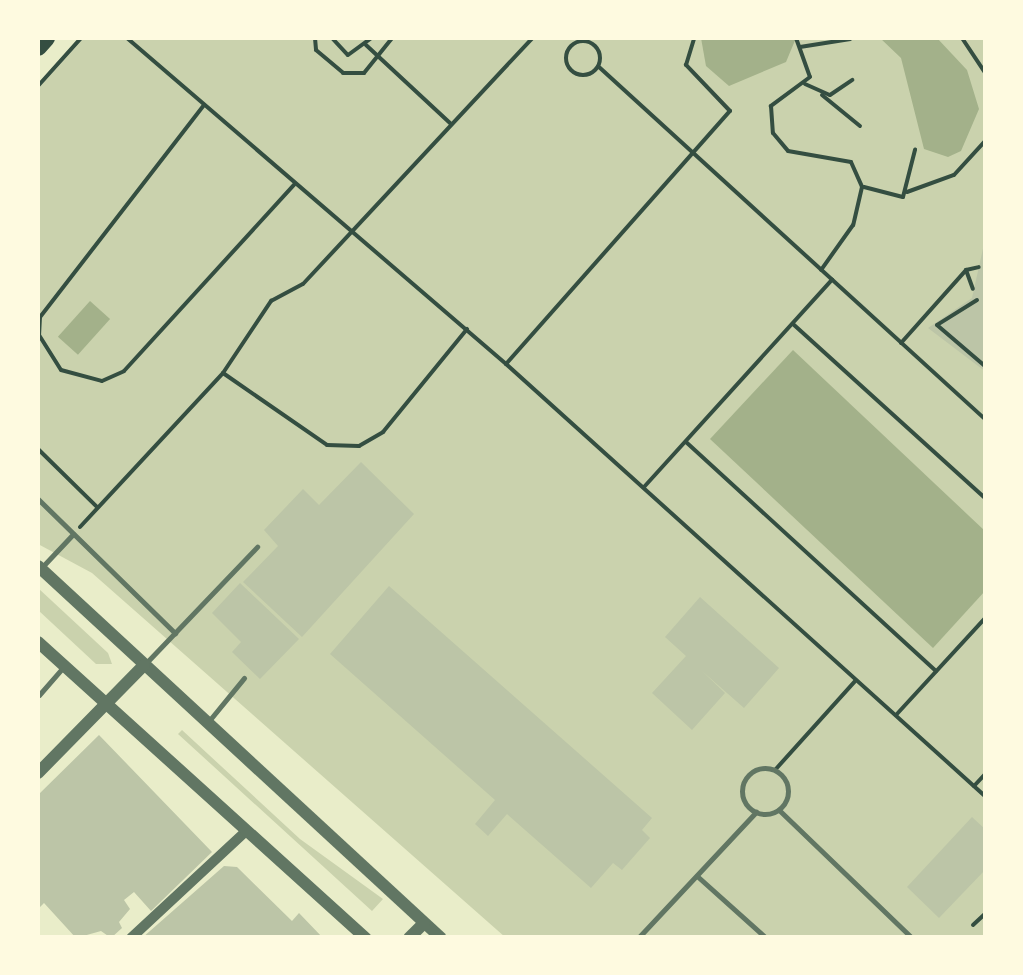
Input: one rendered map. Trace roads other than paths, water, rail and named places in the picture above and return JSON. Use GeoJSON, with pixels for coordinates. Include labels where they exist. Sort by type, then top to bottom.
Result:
{"type":"FeatureCollection","features":[{"type":"Feature","properties":{"kind":"street"},"geometry":{"type":"LineString","coordinates":[[39,567],[442,938]]}},
{"type":"Feature","properties":{"kind":"street"},"geometry":{"type":"LineString","coordinates":[[38,642],[366,938]]}},
{"type":"Feature","properties":{"kind":"street"},"geometry":{"type":"LineString","coordinates":[[38,774],[144,665]]}},
{"type":"Feature","properties":{"kind":"street"},"geometry":{"type":"LineString","coordinates":[[131,938],[246,832]]}},
{"type":"Feature","properties":{"kind":"street"},"geometry":{"type":"LineString","coordinates":[[409,938],[424,922]]}},
{"type":"Feature","properties":{"kind":"lane"},"geometry":{"type":"LineString","coordinates":[[38,499],[175,633]]}},
{"type":"Feature","properties":{"kind":"lane"},"geometry":{"type":"LineString","coordinates":[[39,567],[74,534]]}},
{"type":"Feature","properties":{"kind":"lane"},"geometry":{"type":"LineString","coordinates":[[144,665],[258,547]]}},
{"type":"Feature","properties":{"kind":"lane"},"geometry":{"type":"LineString","coordinates":[[39,696],[64,667]]}},
{"type":"Feature","properties":{"kind":"lane"},"geometry":{"type":"LineString","coordinates":[[207,722],[244,678]]}},
{"type":"Feature","properties":{"kind":"lane"},"geometry":{"type":"LineString","coordinates":[[53,736],[64,747]]}},
{"type":"Feature","properties":{"kind":"lane"},"geometry":{"type":"LineString","coordinates":[[756,812],[744,799],[744,782],[757,769],[775,770],[788,789],[779,810]]}},
{"type":"Feature","properties":{"kind":"lane"},"geometry":{"type":"LineString","coordinates":[[638,938],[756,812],[779,810],[912,938]]}},
{"type":"Feature","properties":{"kind":"lane"},"geometry":{"type":"LineString","coordinates":[[697,876],[766,938]]}}]}
